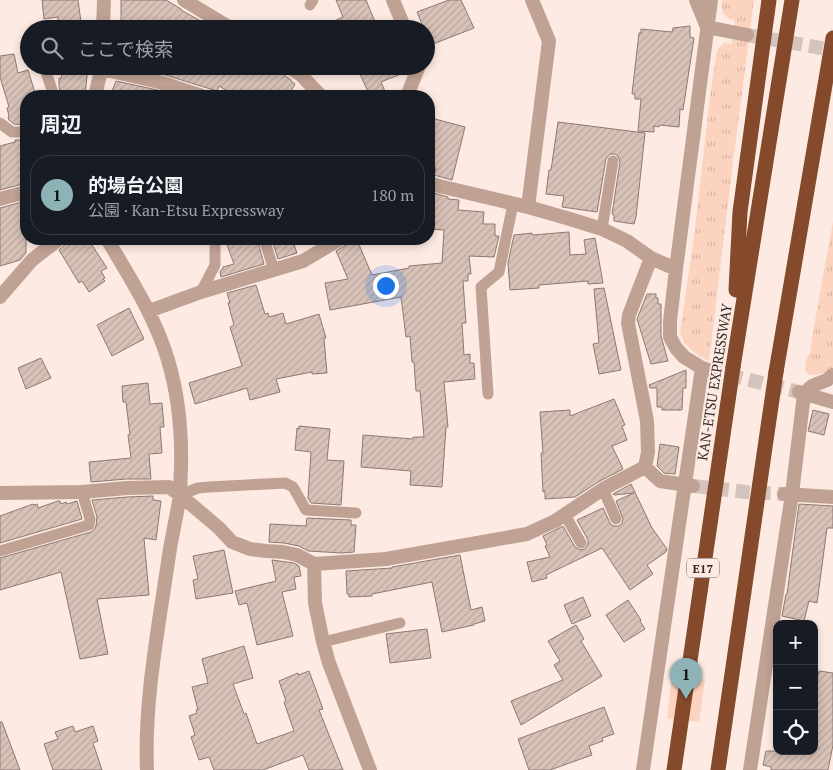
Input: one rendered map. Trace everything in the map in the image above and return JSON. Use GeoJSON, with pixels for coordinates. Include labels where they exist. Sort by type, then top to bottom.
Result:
{"type":"FeatureCollection","features":[{"type":"Feature","properties":{"kind":"highway"},"geometry":{"type":"LineString","coordinates":[[733,366],[740,212],[768,0]]}},
{"type":"Feature","properties":{"kind":"highway","name":"KAN-ETSU EXPRESSWAY"},"geometry":{"type":"LineString","coordinates":[[674,770],[733,366],[792,0]]}},
{"type":"Feature","properties":{"kind":"highway"},"geometry":{"type":"LineString","coordinates":[[718,770],[776,372],[833,38]]}},
{"type":"Feature","properties":{"kind":"street"},"geometry":{"type":"LineString","coordinates":[[103,20],[104,0]]}},
{"type":"Feature","properties":{"kind":"street"},"geometry":{"type":"LineString","coordinates":[[184,0],[217,20]]}},
{"type":"Feature","properties":{"kind":"street"},"geometry":{"type":"LineString","coordinates":[[393,0],[401,20]]}},
{"type":"Feature","properties":{"kind":"street"},"geometry":{"type":"LineString","coordinates":[[528,207],[549,41],[532,0]]}},
{"type":"Feature","properties":{"kind":"street"},"geometry":{"type":"LineString","coordinates":[[696,0],[707,27]]}},
{"type":"Feature","properties":{"kind":"street"},"geometry":{"type":"LineString","coordinates":[[643,770],[689,485],[705,369],[684,357],[676,348],[670,337],[670,321],[711,0]]}},
{"type":"Feature","properties":{"kind":"street"},"geometry":{"type":"LineString","coordinates":[[707,27],[747,34]]}},
{"type":"Feature","properties":{"kind":"street"},"geometry":{"type":"LineString","coordinates":[[96,90],[100,75]]}},
{"type":"Feature","properties":{"kind":"street"},"geometry":{"type":"LineString","coordinates":[[130,75],[184,90]]}},
{"type":"Feature","properties":{"kind":"street"},"geometry":{"type":"LineString","coordinates":[[301,75],[315,90]]}},
{"type":"Feature","properties":{"kind":"street"},"geometry":{"type":"LineString","coordinates":[[409,90],[415,75]]}},
{"type":"Feature","properties":{"kind":"street"},"geometry":{"type":"LineString","coordinates":[[435,184],[528,207],[602,229],[627,242],[651,258],[676,269]]}},
{"type":"Feature","properties":{"kind":"street"},"geometry":{"type":"LineString","coordinates":[[0,199],[20,194]]}},
{"type":"Feature","properties":{"kind":"street"},"geometry":{"type":"LineString","coordinates":[[0,297],[32,260],[51,245]]}},
{"type":"Feature","properties":{"kind":"street"},"geometry":{"type":"LineString","coordinates":[[110,245],[149,311],[160,335],[179,408],[181,438],[180,495],[156,639],[149,706],[147,770]]}},
{"type":"Feature","properties":{"kind":"street"},"geometry":{"type":"LineString","coordinates":[[149,311],[303,260],[329,245]]}},
{"type":"Feature","properties":{"kind":"street"},"geometry":{"type":"LineString","coordinates":[[645,467],[648,452],[647,421],[628,323],[629,315],[651,258]]}},
{"type":"Feature","properties":{"kind":"street"},"geometry":{"type":"LineString","coordinates":[[750,770],[802,393],[833,375]]}},
{"type":"Feature","properties":{"kind":"street"},"geometry":{"type":"LineString","coordinates":[[802,393],[833,402]]}},
{"type":"Feature","properties":{"kind":"street"},"geometry":{"type":"LineString","coordinates":[[645,467],[660,480],[689,485]]}},
{"type":"Feature","properties":{"kind":"street"},"geometry":{"type":"LineString","coordinates":[[0,493],[82,492],[168,487],[180,495],[232,542],[250,549],[297,555],[314,564],[386,559],[528,534],[565,515],[603,489],[645,467]]}},
{"type":"Feature","properties":{"kind":"street"},"geometry":{"type":"LineString","coordinates":[[788,494],[833,496]]}},
{"type":"Feature","properties":{"kind":"street"},"geometry":{"type":"LineString","coordinates":[[314,564],[315,603],[323,642],[329,663],[370,770]]}},
{"type":"Feature","properties":{"kind":"lane"},"geometry":{"type":"LineString","coordinates":[[47,75],[52,90]]}},
{"type":"Feature","properties":{"kind":"lane"},"geometry":{"type":"LineString","coordinates":[[0,124],[12,132],[20,132]]}},
{"type":"Feature","properties":{"kind":"lane"},"geometry":{"type":"LineString","coordinates":[[602,229],[613,161]]}},
{"type":"Feature","properties":{"kind":"lane"},"geometry":{"type":"LineString","coordinates":[[488,394],[481,288],[499,272],[513,204]]}},
{"type":"Feature","properties":{"kind":"lane"},"geometry":{"type":"LineString","coordinates":[[202,292],[215,265],[215,245]]}},
{"type":"Feature","properties":{"kind":"lane"},"geometry":{"type":"LineString","coordinates":[[266,245],[274,270]]}},
{"type":"Feature","properties":{"kind":"lane"},"geometry":{"type":"LineString","coordinates":[[180,495],[198,488],[285,483],[293,487],[306,510],[356,513]]}},
{"type":"Feature","properties":{"kind":"lane"},"geometry":{"type":"LineString","coordinates":[[603,489],[616,519]]}},
{"type":"Feature","properties":{"kind":"lane"},"geometry":{"type":"LineString","coordinates":[[0,551],[89,525],[90,519],[82,492]]}},
{"type":"Feature","properties":{"kind":"lane"},"geometry":{"type":"LineString","coordinates":[[565,515],[581,543]]}},
{"type":"Feature","properties":{"kind":"lane"},"geometry":{"type":"LineString","coordinates":[[323,642],[400,623]]}},
{"type":"Feature","properties":{"kind":"green space"},"geometry":{"type":"Polygon","coordinates":[[[722,0],[754,0],[709,361],[688,347],[680,332],[694,237],[717,50],[724,43],[732,44],[735,21],[724,14],[722,0]]]}},
{"type":"Feature","properties":{"kind":"green space"},"geometry":{"type":"Polygon","coordinates":[[[833,221],[833,368],[822,374],[809,375],[805,371],[806,359],[810,353],[833,221]]]}},
{"type":"Feature","properties":{"kind":"green space"},"geometry":{"type":"Polygon","coordinates":[[[672,676],[705,680],[699,722],[667,718],[672,676]]]}},
{"type":"Feature","properties":{"kind":"building"},"geometry":{"type":"Polygon","coordinates":[[[42,0],[78,0],[81,20],[58,20],[58,17],[44,19],[42,0]]]}},
{"type":"Feature","properties":{"kind":"building"},"geometry":{"type":"Polygon","coordinates":[[[121,0],[166,0],[199,20],[121,20],[121,0]]]}},
{"type":"Feature","properties":{"kind":"building"},"geometry":{"type":"Polygon","coordinates":[[[336,0],[366,0],[374,20],[336,20],[343,17],[336,0]]]}},
{"type":"Feature","properties":{"kind":"building"},"geometry":{"type":"Polygon","coordinates":[[[449,0],[461,0],[474,28],[435,43],[435,20],[420,20],[417,12],[449,0]]]}},
{"type":"Feature","properties":{"kind":"building"},"geometry":{"type":"Polygon","coordinates":[[[690,26],[690,37],[694,38],[683,110],[680,109],[679,127],[659,125],[659,127],[654,126],[654,132],[638,131],[641,99],[635,99],[635,94],[632,94],[639,33],[641,33],[641,29],[672,32],[673,28],[690,26]]]}},
{"type":"Feature","properties":{"kind":"building"},"geometry":{"type":"Polygon","coordinates":[[[14,54],[18,73],[20,72],[20,75],[30,75],[34,90],[20,90],[20,124],[14,124],[8,117],[7,108],[9,107],[0,77],[0,56],[14,54]]]}},
{"type":"Feature","properties":{"kind":"building"},"geometry":{"type":"Polygon","coordinates":[[[62,75],[87,75],[86,90],[60,90],[59,78],[61,79],[62,75]]]}},
{"type":"Feature","properties":{"kind":"building"},"geometry":{"type":"Polygon","coordinates":[[[165,75],[284,75],[295,84],[292,90],[225,90],[219,86],[217,90],[165,75]]]}},
{"type":"Feature","properties":{"kind":"building"},"geometry":{"type":"Polygon","coordinates":[[[360,75],[398,75],[381,82],[384,90],[367,90],[360,75]]]}},
{"type":"Feature","properties":{"kind":"building"},"geometry":{"type":"Polygon","coordinates":[[[116,81],[157,90],[112,90],[116,81]]]}},
{"type":"Feature","properties":{"kind":"building"},"geometry":{"type":"Polygon","coordinates":[[[435,119],[465,127],[452,180],[435,175],[435,119]]]}},
{"type":"Feature","properties":{"kind":"building"},"geometry":{"type":"Polygon","coordinates":[[[558,122],[645,133],[634,224],[614,221],[614,215],[612,214],[620,162],[615,154],[610,154],[606,159],[597,212],[562,207],[564,196],[546,194],[558,122]]]}},
{"type":"Feature","properties":{"kind":"building"},"geometry":{"type":"Polygon","coordinates":[[[15,140],[20,140],[20,185],[0,190],[0,146],[15,142],[15,140]]]}},
{"type":"Feature","properties":{"kind":"building"},"geometry":{"type":"Polygon","coordinates":[[[435,193],[448,197],[448,199],[459,200],[458,210],[484,212],[483,224],[495,224],[495,236],[499,236],[494,257],[469,256],[471,274],[468,274],[468,281],[463,281],[466,323],[462,323],[464,355],[470,354],[470,363],[474,363],[475,379],[444,382],[448,427],[446,427],[442,487],[410,485],[411,471],[361,467],[363,435],[413,439],[413,437],[424,437],[420,391],[416,391],[410,336],[406,337],[401,297],[330,310],[325,283],[348,279],[336,251],[346,245],[359,245],[372,275],[409,268],[409,266],[442,263],[444,230],[435,229],[435,193]]]}},
{"type":"Feature","properties":{"kind":"building"},"geometry":{"type":"Polygon","coordinates":[[[20,203],[20,245],[26,245],[26,253],[20,260],[0,266],[0,208],[20,203]]]}},
{"type":"Feature","properties":{"kind":"building"},"geometry":{"type":"Polygon","coordinates":[[[569,232],[570,255],[586,254],[584,240],[595,238],[603,283],[588,284],[588,281],[539,285],[539,288],[510,290],[508,263],[514,235],[569,232]]]}},
{"type":"Feature","properties":{"kind":"building"},"geometry":{"type":"Polygon","coordinates":[[[65,245],[92,245],[107,268],[101,271],[105,281],[89,292],[82,281],[79,283],[59,250],[65,245]]]}},
{"type":"Feature","properties":{"kind":"building"},"geometry":{"type":"Polygon","coordinates":[[[227,245],[259,245],[264,264],[221,277],[220,272],[223,267],[234,264],[227,245]]]}},
{"type":"Feature","properties":{"kind":"building"},"geometry":{"type":"Polygon","coordinates":[[[274,245],[294,245],[297,253],[278,259],[274,245]]]}},
{"type":"Feature","properties":{"kind":"building"},"geometry":{"type":"Polygon","coordinates":[[[256,285],[265,314],[268,313],[269,317],[283,313],[286,324],[319,314],[326,338],[324,338],[327,373],[312,374],[312,372],[276,379],[280,392],[250,400],[247,388],[195,404],[189,383],[242,366],[230,327],[234,325],[227,293],[256,285]]]}},
{"type":"Feature","properties":{"kind":"building"},"geometry":{"type":"Polygon","coordinates":[[[604,288],[621,370],[599,374],[593,344],[599,343],[594,289],[604,288]]]}},
{"type":"Feature","properties":{"kind":"building"},"geometry":{"type":"Polygon","coordinates":[[[647,294],[656,294],[658,304],[661,304],[661,336],[668,361],[651,364],[637,319],[647,294]]]}},
{"type":"Feature","properties":{"kind":"building"},"geometry":{"type":"Polygon","coordinates":[[[129,308],[144,339],[112,356],[97,325],[129,308]]]}},
{"type":"Feature","properties":{"kind":"building"},"geometry":{"type":"Polygon","coordinates":[[[41,358],[51,378],[26,389],[18,368],[41,358]]]}},
{"type":"Feature","properties":{"kind":"building"},"geometry":{"type":"Polygon","coordinates":[[[686,370],[686,388],[683,388],[682,410],[662,410],[662,407],[657,407],[657,388],[650,388],[649,385],[686,370]]]}},
{"type":"Feature","properties":{"kind":"building"},"geometry":{"type":"Polygon","coordinates":[[[148,383],[150,404],[162,403],[164,427],[160,427],[162,453],[149,454],[151,479],[91,482],[89,462],[131,458],[126,402],[123,402],[122,386],[148,383]]]}},
{"type":"Feature","properties":{"kind":"building"},"geometry":{"type":"Polygon","coordinates":[[[614,399],[625,425],[622,426],[627,440],[612,446],[623,469],[575,497],[545,499],[545,491],[543,492],[540,412],[570,410],[570,416],[614,399]]]}},
{"type":"Feature","properties":{"kind":"building"},"geometry":{"type":"Polygon","coordinates":[[[813,410],[829,414],[824,435],[808,431],[813,410]]]}},
{"type":"Feature","properties":{"kind":"building"},"geometry":{"type":"Polygon","coordinates":[[[299,426],[330,429],[327,460],[344,461],[341,505],[311,503],[308,498],[311,452],[295,450],[297,428],[299,429],[299,426]]]}},
{"type":"Feature","properties":{"kind":"building"},"geometry":{"type":"Polygon","coordinates":[[[660,444],[679,447],[675,474],[664,473],[657,466],[660,444]]]}},
{"type":"Feature","properties":{"kind":"building"},"geometry":{"type":"Polygon","coordinates":[[[631,484],[652,528],[667,549],[666,552],[647,565],[653,574],[630,590],[602,548],[546,575],[547,578],[532,582],[527,562],[550,557],[543,536],[563,526],[575,547],[580,550],[585,549],[588,540],[577,520],[603,508],[611,525],[619,526],[623,519],[616,501],[634,493],[613,494],[631,484]]]}},
{"type":"Feature","properties":{"kind":"building"},"geometry":{"type":"Polygon","coordinates":[[[153,496],[153,500],[161,501],[156,540],[144,538],[149,595],[97,599],[108,654],[80,659],[61,572],[0,590],[0,558],[91,532],[96,526],[97,517],[92,500],[153,496]]]}},
{"type":"Feature","properties":{"kind":"building"},"geometry":{"type":"Polygon","coordinates":[[[58,501],[61,504],[66,502],[67,504],[77,501],[82,519],[0,543],[0,516],[33,504],[37,504],[38,508],[58,501]]]}},
{"type":"Feature","properties":{"kind":"building"},"geometry":{"type":"Polygon","coordinates":[[[799,504],[833,506],[833,528],[827,528],[817,603],[809,601],[804,620],[782,616],[787,594],[799,504]]]}},
{"type":"Feature","properties":{"kind":"building"},"geometry":{"type":"Polygon","coordinates":[[[307,518],[351,520],[351,525],[356,525],[354,552],[308,551],[299,546],[269,542],[270,524],[306,526],[307,518]]]}},
{"type":"Feature","properties":{"kind":"building"},"geometry":{"type":"Polygon","coordinates":[[[224,550],[233,593],[196,599],[193,580],[198,579],[193,556],[224,550]]]}},
{"type":"Feature","properties":{"kind":"building"},"geometry":{"type":"Polygon","coordinates":[[[460,555],[471,610],[482,607],[485,621],[474,625],[442,632],[432,582],[372,594],[372,596],[349,597],[349,594],[347,594],[346,571],[392,568],[460,555]]]}},
{"type":"Feature","properties":{"kind":"building"},"geometry":{"type":"Polygon","coordinates":[[[272,560],[294,563],[299,566],[301,576],[294,577],[296,589],[282,592],[293,636],[257,645],[247,603],[239,605],[235,591],[276,581],[272,560]]]}},
{"type":"Feature","properties":{"kind":"building"},"geometry":{"type":"Polygon","coordinates":[[[583,597],[591,616],[572,624],[564,605],[583,597]]]}},
{"type":"Feature","properties":{"kind":"building"},"geometry":{"type":"Polygon","coordinates":[[[628,600],[645,629],[624,642],[606,615],[628,600]]]}},
{"type":"Feature","properties":{"kind":"building"},"geometry":{"type":"Polygon","coordinates":[[[576,625],[584,639],[581,641],[602,676],[521,725],[511,701],[563,680],[554,665],[560,661],[548,641],[576,625]]]}},
{"type":"Feature","properties":{"kind":"building"},"geometry":{"type":"Polygon","coordinates":[[[427,629],[431,658],[390,663],[386,634],[427,629]]]}},
{"type":"Feature","properties":{"kind":"building"},"geometry":{"type":"Polygon","coordinates":[[[244,646],[253,678],[233,684],[257,744],[294,731],[279,681],[298,673],[298,675],[309,671],[323,709],[319,710],[343,770],[309,770],[303,755],[263,770],[214,770],[209,757],[199,760],[191,737],[195,735],[189,716],[197,713],[196,710],[198,710],[192,687],[208,683],[202,659],[244,646]]]}},
{"type":"Feature","properties":{"kind":"building"},"geometry":{"type":"Polygon","coordinates":[[[819,671],[833,673],[833,745],[828,770],[771,770],[771,767],[763,765],[766,751],[773,751],[773,755],[818,755],[819,671]]]}},
{"type":"Feature","properties":{"kind":"building"},"geometry":{"type":"Polygon","coordinates":[[[604,707],[614,734],[602,738],[603,741],[589,746],[592,755],[550,770],[529,770],[518,739],[604,707]]]}},
{"type":"Feature","properties":{"kind":"building"},"geometry":{"type":"Polygon","coordinates":[[[0,722],[2,722],[20,770],[0,770],[0,722]]]}},
{"type":"Feature","properties":{"kind":"building"},"geometry":{"type":"Polygon","coordinates":[[[73,726],[75,732],[93,726],[98,741],[93,743],[102,770],[53,770],[44,744],[58,739],[55,732],[73,726]]]}},
{"type":"Feature","properties":{"kind":"tunnel"},"geometry":{"type":"LineString","coordinates":[[747,35],[833,50]]}},
{"type":"Feature","properties":{"kind":"tunnel"},"geometry":{"type":"LineString","coordinates":[[708,370],[799,392]]}},
{"type":"Feature","properties":{"kind":"tunnel"},"geometry":{"type":"LineString","coordinates":[[694,486],[784,494]]}},
{"type":"Feature","properties":{"kind":"place","name":"的場台公園"},"geometry":{"type":"Point","coordinates":[686,699]}}]}
